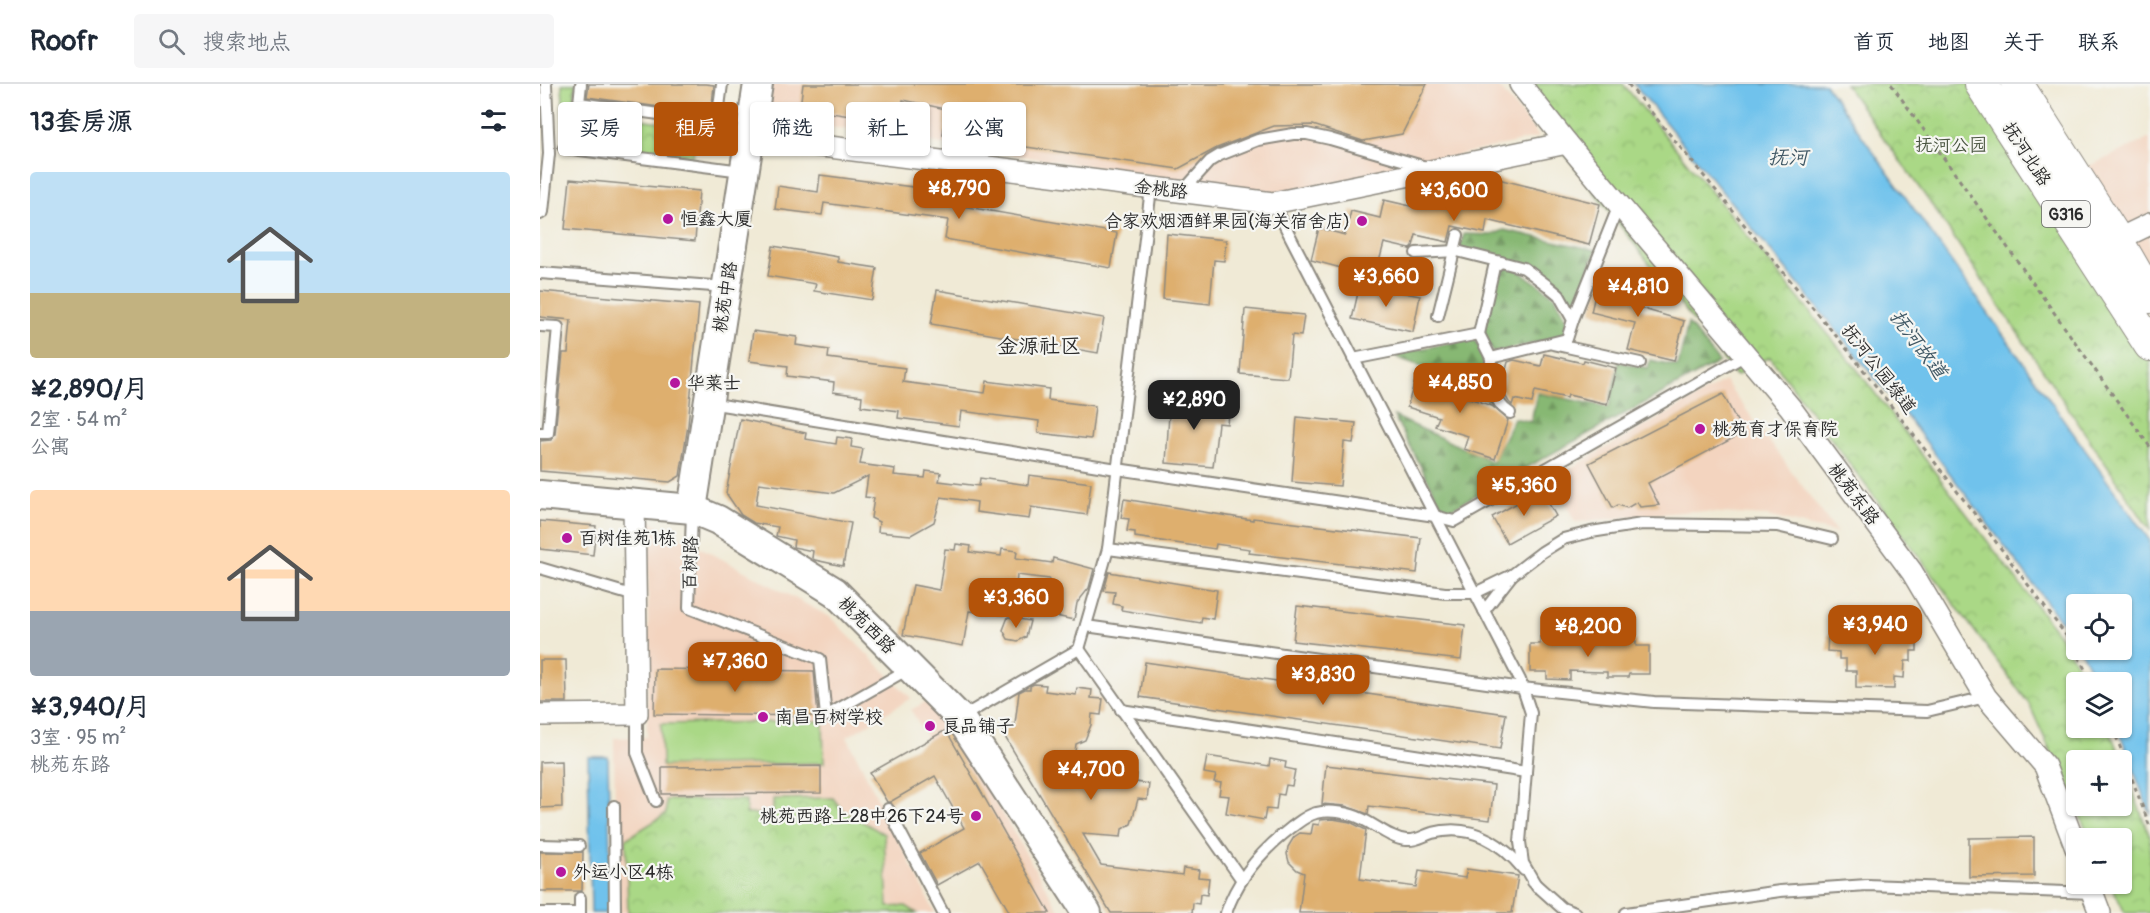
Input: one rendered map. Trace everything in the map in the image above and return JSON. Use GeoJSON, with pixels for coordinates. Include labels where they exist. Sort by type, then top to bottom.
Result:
{"type":"FeatureCollection","features":[{"type":"Feature","properties":{"kind":"main road","name":"抚河北路"},"geometry":{"type":"LineString","coordinates":[[1982,84],[2150,345]]}},
{"type":"Feature","properties":{"kind":"main road","name":"抚河北路"},"geometry":{"type":"LineString","coordinates":[[2017,84],[2117,240],[2150,297]]}},
{"type":"Feature","properties":{"kind":"street","name":"桃苑中路"},"geometry":{"type":"LineString","coordinates":[[755,102],[758,84]]}},
{"type":"Feature","properties":{"kind":"street","name":"桃苑东路"},"geometry":{"type":"LineString","coordinates":[[1520,84],[1790,407],[1912,572],[1986,697],[2045,766],[2068,828]]}},
{"type":"Feature","properties":{"kind":"street","name":"桃苑中路"},"geometry":{"type":"LineString","coordinates":[[692,509],[750,137]]}},
{"type":"Feature","properties":{"kind":"street","name":"金桃路"},"geometry":{"type":"LineString","coordinates":[[834,148],[1273,203],[1567,143]]}},
{"type":"Feature","properties":{"kind":"street"},"geometry":{"type":"LineString","coordinates":[[2117,240],[2150,225]]}},
{"type":"Feature","properties":{"kind":"street","name":"桃苑西路"},"geometry":{"type":"LineString","coordinates":[[540,495],[692,509],[718,520],[834,592],[960,718],[1087,913]]}},
{"type":"Feature","properties":{"kind":"street"},"geometry":{"type":"LineString","coordinates":[[540,715],[637,714],[634,504]]}},
{"type":"Feature","properties":{"kind":"street"},"geometry":{"type":"LineString","coordinates":[[2093,894],[2100,913]]}},
{"type":"Feature","properties":{"kind":"lane"},"geometry":{"type":"LineString","coordinates":[[581,84],[579,103],[717,122],[722,84]]}},
{"type":"Feature","properties":{"kind":"lane"},"geometry":{"type":"LineString","coordinates":[[541,212],[549,154],[544,126],[544,90]]}},
{"type":"Feature","properties":{"kind":"lane"},"geometry":{"type":"LineString","coordinates":[[1183,192],[1210,161],[1220,155],[1258,140],[1293,134],[1307,134],[1330,139],[1437,170]]}},
{"type":"Feature","properties":{"kind":"lane"},"geometry":{"type":"LineString","coordinates":[[627,156],[745,171]]}},
{"type":"Feature","properties":{"kind":"lane"},"geometry":{"type":"LineString","coordinates":[[960,718],[1079,649],[1108,549],[1151,188]]}},
{"type":"Feature","properties":{"kind":"lane"},"geometry":{"type":"LineString","coordinates":[[1273,203],[1522,688],[1531,713],[1520,842],[1523,862],[1537,887]]}},
{"type":"Feature","properties":{"kind":"lane"},"geometry":{"type":"LineString","coordinates":[[1491,358],[1567,339],[1619,205]]}},
{"type":"Feature","properties":{"kind":"lane"},"geometry":{"type":"LineString","coordinates":[[1438,316],[1458,235]]}},
{"type":"Feature","properties":{"kind":"lane"},"geometry":{"type":"LineString","coordinates":[[1416,253],[1454,252],[1524,268],[1559,295],[1573,320]]}},
{"type":"Feature","properties":{"kind":"lane"},"geometry":{"type":"LineString","coordinates":[[1501,262],[1494,267],[1479,333],[1491,358],[1491,385],[1502,407],[1510,413]]}},
{"type":"Feature","properties":{"kind":"lane"},"geometry":{"type":"LineString","coordinates":[[540,273],[727,286]]}},
{"type":"Feature","properties":{"kind":"lane"},"geometry":{"type":"LineString","coordinates":[[540,326],[558,327],[548,433],[540,433]]}},
{"type":"Feature","properties":{"kind":"lane"},"geometry":{"type":"LineString","coordinates":[[1353,358],[1479,333]]}},
{"type":"Feature","properties":{"kind":"lane"},"geometry":{"type":"LineString","coordinates":[[1550,343],[1640,363]]}},
{"type":"Feature","properties":{"kind":"lane"},"geometry":{"type":"LineString","coordinates":[[709,403],[1117,469],[1435,516],[1454,521],[1746,355]]}},
{"type":"Feature","properties":{"kind":"lane","name":"百树路"},"geometry":{"type":"LineString","coordinates":[[692,509],[689,608],[820,658],[825,716],[910,668]]}},
{"type":"Feature","properties":{"kind":"lane"},"geometry":{"type":"LineString","coordinates":[[1108,549],[1445,593],[1475,593],[1512,575],[1563,539],[1642,524],[1777,526],[1832,539]]}},
{"type":"Feature","properties":{"kind":"lane"},"geometry":{"type":"LineString","coordinates":[[540,568],[635,596]]}},
{"type":"Feature","properties":{"kind":"lane"},"geometry":{"type":"LineString","coordinates":[[1484,611],[1512,575]]}},
{"type":"Feature","properties":{"kind":"lane"},"geometry":{"type":"LineString","coordinates":[[1086,626],[1522,688],[1654,702],[1927,711],[1986,697]]}},
{"type":"Feature","properties":{"kind":"lane"},"geometry":{"type":"LineString","coordinates":[[1079,649],[1242,879]]}},
{"type":"Feature","properties":{"kind":"lane"},"geometry":{"type":"LineString","coordinates":[[1121,710],[1526,772]]}},
{"type":"Feature","properties":{"kind":"lane"},"geometry":{"type":"LineString","coordinates":[[637,714],[637,753],[656,801]]}},
{"type":"Feature","properties":{"kind":"lane"},"geometry":{"type":"LineString","coordinates":[[614,806],[615,913]]}},
{"type":"Feature","properties":{"kind":"lane"},"geometry":{"type":"LineString","coordinates":[[888,809],[943,913]]}},
{"type":"Feature","properties":{"kind":"lane"},"geometry":{"type":"LineString","coordinates":[[1226,913],[1231,899],[1254,860],[1290,828],[1315,813],[1331,811],[1354,816],[1399,839],[1415,841],[1431,833],[1456,830],[1477,832],[1511,855],[1537,887],[1562,908],[1575,913]]}},
{"type":"Feature","properties":{"kind":"lane"},"geometry":{"type":"LineString","coordinates":[[540,845],[579,846]]}},
{"type":"Feature","properties":{"kind":"lane"},"geometry":{"type":"LineString","coordinates":[[1626,913],[1780,891],[1867,885],[2066,888]]}},
{"type":"Feature","properties":{"kind":"lane"},"geometry":{"type":"LineString","coordinates":[[540,913],[580,913],[580,898]]}},
{"type":"Feature","properties":{"kind":"path","name":"抚河公园绿道"},"geometry":{"type":"LineString","coordinates":[[1628,84],[1851,354],[2068,638],[2087,672]]}},
{"type":"Feature","properties":{"kind":"path"},"geometry":{"type":"LineString","coordinates":[[1891,84],[2150,447]]}},
{"type":"Feature","properties":{"kind":"path"},"geometry":{"type":"LineString","coordinates":[[2117,738],[2150,826]]}},
{"type":"Feature","properties":{"kind":"shaded area"},"geometry":{"type":"Polygon","coordinates":[[[769,84],[1497,84],[1539,137],[1279,195],[1022,156],[1026,156],[1026,102],[942,102],[942,144],[930,142],[930,102],[846,102],[846,129],[834,128],[834,102],[766,102],[769,84]]]}},
{"type":"Feature","properties":{"kind":"shaded area"},"geometry":{"type":"Polygon","coordinates":[[[2150,138],[2150,275],[2087,167],[2150,138]]]}},
{"type":"Feature","properties":{"kind":"shaded area","name":"桃苑育才保育院"},"geometry":{"type":"Polygon","coordinates":[[[1725,381],[1837,533],[1767,516],[1692,511],[1575,522],[1553,478],[1725,381]]]}},
{"type":"Feature","properties":{"kind":"shaded area","name":"南昌百树学校"},"geometry":{"type":"Polygon","coordinates":[[[649,520],[830,617],[911,698],[847,737],[935,913],[616,913],[614,738],[647,737],[649,520]]]}},
{"type":"Feature","properties":{"kind":"shaded area"},"geometry":{"type":"Polygon","coordinates":[[[934,697],[1061,913],[1029,913],[911,710],[934,697]]]}},
{"type":"Feature","properties":{"kind":"green space"},"geometry":{"type":"Polygon","coordinates":[[[562,84],[576,84],[574,102],[563,102],[562,84]]]}},
{"type":"Feature","properties":{"kind":"green space"},"geometry":{"type":"Polygon","coordinates":[[[1515,84],[1623,84],[1859,372],[2064,642],[2066,660],[2074,660],[2081,672],[2066,672],[2066,738],[2113,738],[2117,750],[2066,750],[2066,785],[2029,704],[1770,357],[1736,376],[1545,128],[1515,84]]]}},
{"type":"Feature","properties":{"kind":"green space","name":"抚河公园"},"geometry":{"type":"Polygon","coordinates":[[[1845,84],[1970,84],[2150,360],[2150,530],[1936,211],[1845,84]]]}},
{"type":"Feature","properties":{"kind":"green space"},"geometry":{"type":"Polygon","coordinates":[[[642,119],[654,121],[654,151],[642,149],[642,119]]]}},
{"type":"Feature","properties":{"kind":"green space"},"geometry":{"type":"Polygon","coordinates":[[[1504,230],[1596,250],[1573,310],[1556,286],[1524,264],[1459,249],[1464,234],[1492,235],[1504,230]]]}},
{"type":"Feature","properties":{"kind":"green space"},"geometry":{"type":"Polygon","coordinates":[[[1503,267],[1516,269],[1555,296],[1568,321],[1564,336],[1493,353],[1483,334],[1497,270],[1503,267]]]}},
{"type":"Feature","properties":{"kind":"green space"},"geometry":{"type":"Polygon","coordinates":[[[1688,323],[1719,362],[1445,512],[1394,416],[1493,462],[1514,418],[1531,422],[1537,393],[1609,407],[1619,362],[1648,368],[1650,360],[1678,366],[1688,323]]]}},
{"type":"Feature","properties":{"kind":"green space"},"geometry":{"type":"Polygon","coordinates":[[[1473,338],[1479,346],[1486,366],[1483,378],[1490,401],[1457,379],[1398,358],[1396,354],[1473,338]]]}},
{"type":"Feature","properties":{"kind":"green space"},"geometry":{"type":"Polygon","coordinates":[[[823,721],[824,763],[662,766],[661,724],[823,721]]]}},
{"type":"Feature","properties":{"kind":"green space"},"geometry":{"type":"Polygon","coordinates":[[[2132,789],[2150,837],[2150,913],[2125,913],[2116,894],[2132,894],[2132,828],[2085,828],[2080,816],[2132,816],[2132,789]]]}},
{"type":"Feature","properties":{"kind":"green space"},"geometry":{"type":"Polygon","coordinates":[[[833,798],[842,810],[884,834],[888,907],[906,906],[917,913],[628,913],[626,839],[666,814],[666,800],[746,800],[746,814],[773,814],[773,799],[833,798]]]}},
{"type":"Feature","properties":{"kind":"water","name":"抚河"},"geometry":{"type":"Polygon","coordinates":[[[1634,84],[1825,84],[2150,541],[2150,814],[2132,766],[2132,750],[2126,750],[2122,738],[2132,738],[2132,672],[2092,672],[2085,660],[2132,660],[2132,594],[2066,594],[2066,628],[1911,422],[1634,84]]]}},
{"type":"Feature","properties":{"kind":"water"},"geometry":{"type":"Polygon","coordinates":[[[588,757],[608,757],[611,913],[591,913],[588,757]]]}},
{"type":"Feature","properties":{"kind":"building"},"geometry":{"type":"Polygon","coordinates":[[[589,84],[714,85],[712,102],[654,102],[654,106],[642,105],[642,102],[587,97],[589,84]]]}},
{"type":"Feature","properties":{"kind":"building"},"geometry":{"type":"Polygon","coordinates":[[[803,84],[1427,84],[1402,134],[1363,141],[1313,125],[1274,126],[1217,148],[1178,169],[1026,147],[1026,102],[942,102],[942,108],[930,106],[930,102],[903,100],[903,102],[846,102],[846,115],[834,113],[834,102],[801,102],[803,84]]]}},
{"type":"Feature","properties":{"kind":"building"},"geometry":{"type":"Polygon","coordinates":[[[820,175],[928,189],[927,200],[1117,233],[1111,268],[945,239],[948,220],[824,203],[822,215],[775,209],[778,186],[818,192],[820,175]]]}},
{"type":"Feature","properties":{"kind":"building"},"geometry":{"type":"Polygon","coordinates":[[[1494,178],[1600,204],[1589,245],[1487,220],[1485,233],[1452,226],[1448,242],[1416,235],[1410,249],[1384,243],[1375,277],[1311,260],[1319,228],[1345,235],[1351,211],[1380,218],[1384,200],[1415,207],[1420,190],[1452,198],[1456,183],[1490,192],[1494,178]]]}},
{"type":"Feature","properties":{"kind":"building","name":"恒鑫大厦"},"geometry":{"type":"Polygon","coordinates":[[[570,179],[699,191],[695,241],[565,229],[570,179]]]}},
{"type":"Feature","properties":{"kind":"building"},"geometry":{"type":"Polygon","coordinates":[[[1167,234],[1226,240],[1224,261],[1214,260],[1210,304],[1163,299],[1167,234]]]}},
{"type":"Feature","properties":{"kind":"building"},"geometry":{"type":"Polygon","coordinates":[[[773,246],[838,257],[838,262],[877,268],[872,300],[814,291],[816,284],[768,276],[773,246]]]}},
{"type":"Feature","properties":{"kind":"building"},"geometry":{"type":"Polygon","coordinates":[[[1600,274],[1645,286],[1640,308],[1684,321],[1674,361],[1628,350],[1635,323],[1591,312],[1600,274]]]}},
{"type":"Feature","properties":{"kind":"building"},"geometry":{"type":"Polygon","coordinates":[[[1360,284],[1420,296],[1413,332],[1352,319],[1360,284]]]}},
{"type":"Feature","properties":{"kind":"building"},"geometry":{"type":"Polygon","coordinates":[[[937,290],[1104,318],[1098,353],[931,324],[937,290]]]}},
{"type":"Feature","properties":{"kind":"building"},"geometry":{"type":"Polygon","coordinates":[[[540,291],[699,305],[688,425],[680,476],[670,482],[540,471],[540,441],[551,440],[555,434],[563,353],[568,353],[571,320],[540,317],[540,291]]]}},
{"type":"Feature","properties":{"kind":"building"},"geometry":{"type":"Polygon","coordinates":[[[1245,309],[1304,315],[1301,336],[1292,335],[1288,378],[1240,374],[1245,309]]]}},
{"type":"Feature","properties":{"kind":"building"},"geometry":{"type":"Polygon","coordinates":[[[753,331],[797,337],[796,345],[829,350],[828,358],[905,368],[903,382],[985,393],[987,381],[1049,389],[1048,400],[1095,406],[1091,439],[1038,433],[1039,421],[961,411],[959,426],[898,418],[899,411],[861,406],[862,396],[833,392],[834,382],[787,376],[788,366],[749,361],[753,331]]]}},
{"type":"Feature","properties":{"kind":"building"},"geometry":{"type":"Polygon","coordinates":[[[1544,354],[1616,368],[1607,404],[1568,395],[1567,398],[1535,391],[1532,403],[1514,399],[1512,405],[1501,389],[1508,362],[1514,360],[1541,366],[1544,354]]]}},
{"type":"Feature","properties":{"kind":"building"},"geometry":{"type":"Polygon","coordinates":[[[1418,371],[1450,382],[1447,390],[1492,406],[1508,420],[1495,459],[1464,449],[1468,436],[1435,426],[1439,417],[1407,407],[1418,371]]]}},
{"type":"Feature","properties":{"kind":"building"},"geometry":{"type":"Polygon","coordinates":[[[1723,394],[1743,433],[1648,483],[1659,505],[1640,507],[1637,502],[1627,508],[1618,505],[1613,508],[1589,463],[1723,394]]]}},
{"type":"Feature","properties":{"kind":"building"},"geometry":{"type":"Polygon","coordinates":[[[1170,398],[1229,404],[1227,424],[1218,423],[1213,467],[1166,463],[1170,398]]]}},
{"type":"Feature","properties":{"kind":"building"},"geometry":{"type":"Polygon","coordinates":[[[1297,417],[1356,423],[1353,443],[1344,442],[1340,486],[1292,482],[1297,417]]]}},
{"type":"Feature","properties":{"kind":"building"},"geometry":{"type":"Polygon","coordinates":[[[740,419],[806,433],[805,439],[836,444],[837,437],[852,439],[851,447],[863,449],[860,464],[895,469],[894,475],[925,478],[926,471],[941,473],[939,481],[979,486],[980,478],[1028,485],[1029,475],[1091,483],[1087,515],[1031,507],[1029,519],[976,512],[977,502],[941,497],[934,522],[911,535],[878,532],[879,522],[871,518],[874,498],[865,497],[868,476],[834,493],[759,483],[756,505],[851,523],[843,566],[815,560],[812,558],[813,551],[793,547],[794,540],[776,536],[778,527],[754,523],[741,515],[726,493],[740,419]]]}},
{"type":"Feature","properties":{"kind":"building"},"geometry":{"type":"Polygon","coordinates":[[[1541,490],[1556,516],[1507,543],[1492,517],[1541,490]]]}},
{"type":"Feature","properties":{"kind":"building"},"geometry":{"type":"Polygon","coordinates":[[[1124,499],[1253,520],[1253,518],[1421,538],[1417,573],[1249,553],[1250,549],[1216,544],[1215,549],[1135,537],[1135,532],[1127,531],[1129,519],[1121,518],[1124,499]]]}},
{"type":"Feature","properties":{"kind":"building","name":"百树佳苑1栋"},"geometry":{"type":"Polygon","coordinates":[[[540,521],[596,526],[593,555],[540,549],[540,521]]]}},
{"type":"Feature","properties":{"kind":"building"},"geometry":{"type":"Polygon","coordinates":[[[956,544],[971,546],[970,552],[1001,556],[1002,549],[1017,551],[1016,558],[1052,563],[1053,558],[1094,569],[1089,588],[1077,603],[1074,620],[1042,613],[1049,579],[1017,575],[1016,586],[1004,615],[969,611],[963,646],[903,635],[913,585],[939,590],[945,549],[955,550],[956,544]]]}},
{"type":"Feature","properties":{"kind":"building"},"geometry":{"type":"Polygon","coordinates":[[[1109,572],[1217,590],[1213,619],[1202,617],[1201,623],[1121,610],[1122,606],[1113,604],[1115,592],[1104,591],[1109,572]]]}},
{"type":"Feature","properties":{"kind":"building"},"geometry":{"type":"Polygon","coordinates":[[[1297,606],[1465,625],[1461,660],[1293,641],[1297,606]]]}},
{"type":"Feature","properties":{"kind":"building"},"geometry":{"type":"Polygon","coordinates":[[[1008,617],[1030,621],[1026,637],[1018,641],[1008,639],[1003,630],[1008,617]]]}},
{"type":"Feature","properties":{"kind":"building"},"geometry":{"type":"Polygon","coordinates":[[[1891,628],[1907,628],[1907,634],[1917,635],[1917,651],[1911,651],[1911,661],[1905,661],[1904,678],[1894,677],[1894,689],[1856,688],[1856,671],[1846,671],[1846,659],[1839,659],[1839,652],[1827,651],[1828,634],[1891,635],[1891,628]]]}},
{"type":"Feature","properties":{"kind":"building"},"geometry":{"type":"Polygon","coordinates":[[[1540,637],[1636,641],[1636,646],[1649,646],[1649,674],[1607,677],[1607,672],[1570,671],[1570,680],[1547,679],[1547,672],[1530,672],[1530,644],[1540,644],[1540,637]]]}},
{"type":"Feature","properties":{"kind":"building"},"geometry":{"type":"Polygon","coordinates":[[[540,660],[566,660],[567,702],[540,702],[540,660]]]}},
{"type":"Feature","properties":{"kind":"building"},"geometry":{"type":"Polygon","coordinates":[[[1145,662],[1506,714],[1500,749],[1140,697],[1145,662]]]}},
{"type":"Feature","properties":{"kind":"building"},"geometry":{"type":"Polygon","coordinates":[[[655,669],[814,671],[818,716],[654,714],[655,669]]]}},
{"type":"Feature","properties":{"kind":"building"},"geometry":{"type":"Polygon","coordinates":[[[1046,685],[1045,691],[1076,695],[1077,688],[1092,690],[1091,698],[1103,699],[1101,715],[1092,714],[1091,725],[1085,740],[1076,744],[1073,767],[1092,770],[1091,776],[1122,780],[1123,773],[1137,774],[1136,782],[1149,784],[1147,800],[1138,799],[1131,824],[1122,829],[1121,837],[1083,834],[1101,865],[1182,875],[1183,868],[1199,870],[1198,877],[1209,878],[1207,895],[1200,894],[1199,904],[1193,903],[1192,913],[1111,913],[1002,732],[1015,724],[1019,692],[1030,689],[1030,686],[1046,685]]]}},
{"type":"Feature","properties":{"kind":"building","name":"桃苑西路上28中26下24号"},"geometry":{"type":"Polygon","coordinates":[[[946,730],[1050,913],[1010,913],[980,861],[937,885],[920,853],[964,828],[935,776],[887,802],[870,773],[946,730]]]}},
{"type":"Feature","properties":{"kind":"building"},"geometry":{"type":"Polygon","coordinates":[[[1207,756],[1269,766],[1270,759],[1286,762],[1285,768],[1295,770],[1292,786],[1286,785],[1284,795],[1278,794],[1276,810],[1266,809],[1264,820],[1226,813],[1229,796],[1219,795],[1221,783],[1214,782],[1216,775],[1204,773],[1207,756]]]}},
{"type":"Feature","properties":{"kind":"building"},"geometry":{"type":"Polygon","coordinates":[[[561,761],[562,807],[540,808],[540,762],[561,761]]]}},
{"type":"Feature","properties":{"kind":"building"},"geometry":{"type":"Polygon","coordinates":[[[1326,765],[1494,785],[1490,820],[1369,806],[1368,814],[1345,806],[1322,804],[1326,765]]]}},
{"type":"Feature","properties":{"kind":"building"},"geometry":{"type":"Polygon","coordinates":[[[821,766],[821,793],[662,794],[662,767],[821,766]]]}},
{"type":"Feature","properties":{"kind":"building"},"geometry":{"type":"Polygon","coordinates":[[[1333,819],[1350,822],[1366,830],[1360,879],[1416,887],[1419,871],[1465,878],[1467,869],[1518,876],[1512,913],[1299,913],[1304,873],[1289,862],[1288,847],[1294,837],[1300,833],[1311,834],[1313,824],[1319,825],[1320,820],[1333,819]]]}},
{"type":"Feature","properties":{"kind":"building"},"geometry":{"type":"Polygon","coordinates":[[[2034,837],[2034,876],[1969,877],[1969,838],[2034,837]]]}},
{"type":"Feature","properties":{"kind":"building","name":"外运小区4栋"},"geometry":{"type":"Polygon","coordinates":[[[540,852],[583,852],[582,891],[540,891],[540,852]]]}},
{"type":"Feature","properties":{"kind":"place","name":"恒鑫大厦"},"geometry":{"type":"Point","coordinates":[668,219]}},
{"type":"Feature","properties":{"kind":"place","name":"合家欢烟酒鲜果园(海关宿舍店)"},"geometry":{"type":"Point","coordinates":[1362,221]}},
{"type":"Feature","properties":{"kind":"place","name":"华莱士"},"geometry":{"type":"Point","coordinates":[675,383]}},
{"type":"Feature","properties":{"kind":"place","name":"桃苑育才保育院"},"geometry":{"type":"Point","coordinates":[1700,429]}},
{"type":"Feature","properties":{"kind":"place","name":"百树佳苑1栋"},"geometry":{"type":"Point","coordinates":[567,538]}},
{"type":"Feature","properties":{"kind":"place","name":"南昌百树学校"},"geometry":{"type":"Point","coordinates":[763,717]}},
{"type":"Feature","properties":{"kind":"place","name":"良品铺子"},"geometry":{"type":"Point","coordinates":[930,726]}},
{"type":"Feature","properties":{"kind":"place","name":"桃苑西路上28中26下24号"},"geometry":{"type":"Point","coordinates":[976,816]}},
{"type":"Feature","properties":{"kind":"place","name":"外运小区4栋"},"geometry":{"type":"Point","coordinates":[561,872]}},
{"type":"Feature","properties":{"kind":"district","name":"金源社区"},"geometry":{"type":"Point","coordinates":[1039,346]}},
{"type":"Feature","properties":{"kind":"water label","name":"抚河故道"},"geometry":{"type":"Point","coordinates":[1919,344]}}]}
